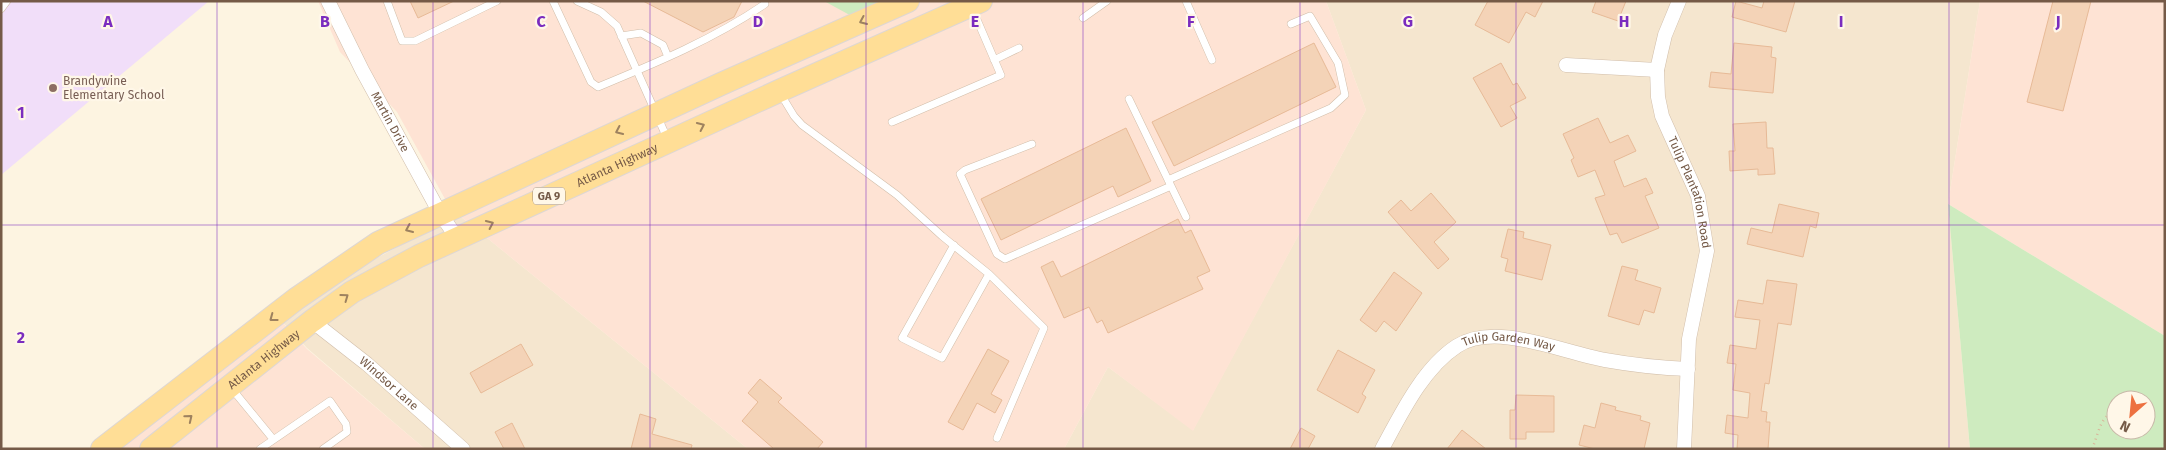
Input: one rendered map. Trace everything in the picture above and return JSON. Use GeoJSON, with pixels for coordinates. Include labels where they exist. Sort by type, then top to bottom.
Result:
{"type":"FeatureCollection","features":[{"type":"Feature","properties":{"kind":"main road","name":"GA 9"},"geometry":{"type":"LineString","coordinates":[[102,449],[296,299],[378,243],[656,114],[908,1]]}},
{"type":"Feature","properties":{"kind":"main road","name":"Atlanta Highway"},"geometry":{"type":"LineString","coordinates":[[151,449],[312,321],[352,292],[419,256],[668,141],[976,4]]}},
{"type":"Feature","properties":{"kind":"street","name":"Martin Drive"},"geometry":{"type":"LineString","coordinates":[[328,1],[358,62],[441,215],[458,239]]}},
{"type":"Feature","properties":{"kind":"street","name":"Tulip Plantation Road"},"geometry":{"type":"LineString","coordinates":[[1679,1],[1665,35],[1657,70],[1658,97],[1662,116],[1698,196],[1707,251],[1689,339],[1684,449]]}},
{"type":"Feature","properties":{"kind":"street"},"geometry":{"type":"LineString","coordinates":[[1566,65],[1657,70]]}},
{"type":"Feature","properties":{"kind":"street","name":"Windsor Lane"},"geometry":{"type":"LineString","coordinates":[[312,321],[367,364],[463,449]]}},
{"type":"Feature","properties":{"kind":"street","name":"Tulip Garden Way"},"geometry":{"type":"LineString","coordinates":[[1382,449],[1414,391],[1430,371],[1458,346],[1474,339],[1495,336],[1531,342],[1603,360],[1654,368],[1688,369]]}},
{"type":"Feature","properties":{"kind":"lane"},"geometry":{"type":"LineString","coordinates":[[1,10],[7,1]]}},
{"type":"Feature","properties":{"kind":"lane"},"geometry":{"type":"LineString","coordinates":[[387,1],[402,41],[415,41],[497,1]]}},
{"type":"Feature","properties":{"kind":"lane"},"geometry":{"type":"LineString","coordinates":[[553,1],[591,82],[598,87],[733,26],[765,4],[764,1]]}},
{"type":"Feature","properties":{"kind":"lane"},"geometry":{"type":"LineString","coordinates":[[577,1],[601,12],[617,26],[668,141]]}},
{"type":"Feature","properties":{"kind":"lane"},"geometry":{"type":"LineString","coordinates":[[1083,18],[1107,1]]}},
{"type":"Feature","properties":{"kind":"lane"},"geometry":{"type":"LineString","coordinates":[[1186,1],[1212,60]]}},
{"type":"Feature","properties":{"kind":"lane"},"geometry":{"type":"LineString","coordinates":[[892,122],[1000,74],[976,4]]}},
{"type":"Feature","properties":{"kind":"lane"},"geometry":{"type":"LineString","coordinates":[[1032,144],[965,170],[960,174],[997,254],[1004,259],[1331,108],[1345,95],[1338,63],[1310,16],[1291,24]]}},
{"type":"Feature","properties":{"kind":"lane"},"geometry":{"type":"LineString","coordinates":[[621,36],[641,33],[663,45],[668,57]]}},
{"type":"Feature","properties":{"kind":"lane"},"geometry":{"type":"LineString","coordinates":[[994,60],[1019,48]]}},
{"type":"Feature","properties":{"kind":"lane"},"geometry":{"type":"LineString","coordinates":[[779,91],[785,104],[802,125],[898,195],[989,274],[1044,328],[997,438]]}},
{"type":"Feature","properties":{"kind":"lane"},"geometry":{"type":"LineString","coordinates":[[1129,99],[1186,218]]}},
{"type":"Feature","properties":{"kind":"lane"},"geometry":{"type":"LineString","coordinates":[[954,245],[902,338],[942,358],[989,274]]}},
{"type":"Feature","properties":{"kind":"lane"},"geometry":{"type":"LineString","coordinates":[[230,386],[273,439]]}},
{"type":"Feature","properties":{"kind":"lane"},"geometry":{"type":"LineString","coordinates":[[260,449],[330,401],[346,424],[347,432],[322,449]]}},
{"type":"Feature","properties":{"kind":"path"},"geometry":{"type":"LineString","coordinates":[[2092,449],[2099,426],[2106,417]]}},
{"type":"Feature","properties":{"kind":"path"},"geometry":{"type":"LineString","coordinates":[[2162,449],[2165,444]]}},
{"type":"Feature","properties":{"kind":"shaded area","name":"Brandywine Elementary School"},"geometry":{"type":"Polygon","coordinates":[[[1,1],[209,1],[1,175],[1,1]]]}},
{"type":"Feature","properties":{"kind":"shaded area"},"geometry":{"type":"Polygon","coordinates":[[[318,1],[1326,1],[1366,110],[1193,431],[1108,367],[1064,449],[748,449],[450,208],[397,112],[340,52],[318,1]]]}},
{"type":"Feature","properties":{"kind":"shaded area"},"geometry":{"type":"Polygon","coordinates":[[[1326,1],[1980,1],[1948,204],[1970,449],[1064,449],[1108,367],[1193,430],[1366,110],[1326,1]]]}},
{"type":"Feature","properties":{"kind":"shaded area"},"geometry":{"type":"Polygon","coordinates":[[[1980,1],[2165,1],[2165,336],[1948,204],[1980,1]]]}},
{"type":"Feature","properties":{"kind":"shaded area"},"geometry":{"type":"Polygon","coordinates":[[[450,208],[748,449],[425,449],[307,348],[274,313],[416,237],[450,208]]]}},
{"type":"Feature","properties":{"kind":"shaded area"},"geometry":{"type":"Polygon","coordinates":[[[274,313],[307,349],[425,449],[102,449],[274,313]]]}},
{"type":"Feature","properties":{"kind":"green space"},"geometry":{"type":"Polygon","coordinates":[[[824,1],[895,1],[857,19],[824,1]]]}},
{"type":"Feature","properties":{"kind":"green space"},"geometry":{"type":"Polygon","coordinates":[[[1948,204],[2165,336],[2165,449],[1970,449],[1948,204]]]}},
{"type":"Feature","properties":{"kind":"building"},"geometry":{"type":"Polygon","coordinates":[[[410,1],[454,1],[418,18],[410,1]]]}},
{"type":"Feature","properties":{"kind":"building"},"geometry":{"type":"Polygon","coordinates":[[[643,1],[742,1],[734,17],[703,32],[643,1]]]}},
{"type":"Feature","properties":{"kind":"building"},"geometry":{"type":"Polygon","coordinates":[[[1488,1],[1543,1],[1535,17],[1526,12],[1509,43],[1475,25],[1488,1]]]}},
{"type":"Feature","properties":{"kind":"building"},"geometry":{"type":"Polygon","coordinates":[[[1596,1],[1626,1],[1618,21],[1592,12],[1596,1]]]}},
{"type":"Feature","properties":{"kind":"building"},"geometry":{"type":"Polygon","coordinates":[[[1736,1],[1762,8],[1764,1],[1795,1],[1786,32],[1732,17],[1736,1]]]}},
{"type":"Feature","properties":{"kind":"building"},"geometry":{"type":"Polygon","coordinates":[[[2053,1],[2091,1],[2063,111],[2027,102],[2053,1]]]}},
{"type":"Feature","properties":{"kind":"building"},"geometry":{"type":"Polygon","coordinates":[[[1314,43],[1336,87],[1174,166],[1152,122],[1314,43]]]}},
{"type":"Feature","properties":{"kind":"building"},"geometry":{"type":"Polygon","coordinates":[[[1734,43],[1772,47],[1771,57],[1776,58],[1773,93],[1709,87],[1711,72],[1731,74],[1734,43]]]}},
{"type":"Feature","properties":{"kind":"building"},"geometry":{"type":"Polygon","coordinates":[[[1501,63],[1513,85],[1517,83],[1526,98],[1510,106],[1517,118],[1501,127],[1473,78],[1501,63]]]}},
{"type":"Feature","properties":{"kind":"building"},"geometry":{"type":"Polygon","coordinates":[[[1598,118],[1610,143],[1628,135],[1636,151],[1614,161],[1624,187],[1646,178],[1653,193],[1645,196],[1659,228],[1622,243],[1617,233],[1610,235],[1595,198],[1605,195],[1595,170],[1578,177],[1571,160],[1574,158],[1563,134],[1598,118]]]}},
{"type":"Feature","properties":{"kind":"building"},"geometry":{"type":"Polygon","coordinates":[[[1766,122],[1767,148],[1773,148],[1775,174],[1758,175],[1758,169],[1730,171],[1729,151],[1735,151],[1733,124],[1766,122]]]}},
{"type":"Feature","properties":{"kind":"building"},"geometry":{"type":"Polygon","coordinates":[[[1126,128],[1151,181],[1118,197],[1113,186],[1001,240],[981,199],[1126,128]]]}},
{"type":"Feature","properties":{"kind":"building"},"geometry":{"type":"Polygon","coordinates":[[[1431,193],[1456,222],[1434,242],[1449,259],[1438,269],[1388,212],[1401,200],[1411,211],[1431,193]]]}},
{"type":"Feature","properties":{"kind":"building"},"geometry":{"type":"Polygon","coordinates":[[[1779,204],[1819,213],[1816,228],[1810,226],[1803,257],[1747,244],[1751,228],[1772,233],[1779,204]]]}},
{"type":"Feature","properties":{"kind":"building"},"geometry":{"type":"Polygon","coordinates":[[[1178,219],[1185,233],[1191,230],[1210,271],[1197,277],[1203,289],[1108,333],[1102,320],[1097,323],[1089,307],[1064,318],[1041,267],[1053,261],[1061,277],[1178,219]]]}},
{"type":"Feature","properties":{"kind":"building"},"geometry":{"type":"Polygon","coordinates":[[[1508,229],[1524,232],[1523,238],[1551,245],[1542,280],[1505,271],[1508,259],[1501,257],[1508,229]]]}},
{"type":"Feature","properties":{"kind":"building"},"geometry":{"type":"Polygon","coordinates":[[[1622,266],[1638,270],[1635,280],[1661,288],[1654,313],[1644,310],[1639,325],[1608,316],[1622,266]]]}},
{"type":"Feature","properties":{"kind":"building"},"geometry":{"type":"Polygon","coordinates":[[[1394,272],[1422,293],[1396,331],[1384,321],[1376,332],[1360,320],[1394,272]]]}},
{"type":"Feature","properties":{"kind":"building"},"geometry":{"type":"Polygon","coordinates":[[[1767,280],[1797,284],[1791,325],[1778,323],[1769,384],[1765,383],[1761,411],[1767,412],[1766,422],[1770,422],[1768,449],[1737,449],[1738,435],[1725,433],[1727,415],[1748,418],[1750,393],[1733,390],[1736,364],[1727,363],[1730,345],[1756,349],[1760,320],[1735,317],[1738,300],[1763,304],[1767,280]]]}},
{"type":"Feature","properties":{"kind":"building"},"geometry":{"type":"Polygon","coordinates":[[[521,344],[533,365],[481,393],[470,373],[521,344]]]}},
{"type":"Feature","properties":{"kind":"building"},"geometry":{"type":"Polygon","coordinates":[[[988,349],[1009,361],[991,394],[1002,400],[995,413],[977,403],[963,430],[948,422],[988,349]]]}},
{"type":"Feature","properties":{"kind":"building"},"geometry":{"type":"Polygon","coordinates":[[[1338,350],[1375,370],[1362,394],[1366,397],[1358,413],[1317,390],[1338,350]]]}},
{"type":"Feature","properties":{"kind":"building"},"geometry":{"type":"Polygon","coordinates":[[[760,379],[782,398],[778,402],[823,442],[817,449],[774,449],[742,421],[758,402],[748,393],[760,379]]]}},
{"type":"Feature","properties":{"kind":"building"},"geometry":{"type":"Polygon","coordinates":[[[1516,395],[1554,396],[1554,432],[1526,432],[1526,439],[1510,439],[1510,410],[1515,410],[1516,395]]]}},
{"type":"Feature","properties":{"kind":"building"},"geometry":{"type":"Polygon","coordinates":[[[1601,403],[1616,407],[1615,410],[1641,416],[1640,420],[1650,423],[1644,449],[1595,449],[1579,445],[1584,425],[1595,428],[1601,403]]]}},
{"type":"Feature","properties":{"kind":"building"},"geometry":{"type":"Polygon","coordinates":[[[640,414],[656,419],[652,434],[692,445],[691,449],[631,449],[640,414]]]}},
{"type":"Feature","properties":{"kind":"building"},"geometry":{"type":"Polygon","coordinates":[[[512,423],[525,449],[504,449],[495,432],[512,423]]]}},
{"type":"Feature","properties":{"kind":"building"},"geometry":{"type":"Polygon","coordinates":[[[1301,428],[1315,436],[1308,449],[1290,449],[1301,428]]]}},
{"type":"Feature","properties":{"kind":"building"},"geometry":{"type":"Polygon","coordinates":[[[1462,430],[1486,449],[1447,449],[1462,430]]]}},
{"type":"Feature","properties":{"kind":"place","name":"Brandywine Elementary School"},"geometry":{"type":"Point","coordinates":[53,88]}}]}
